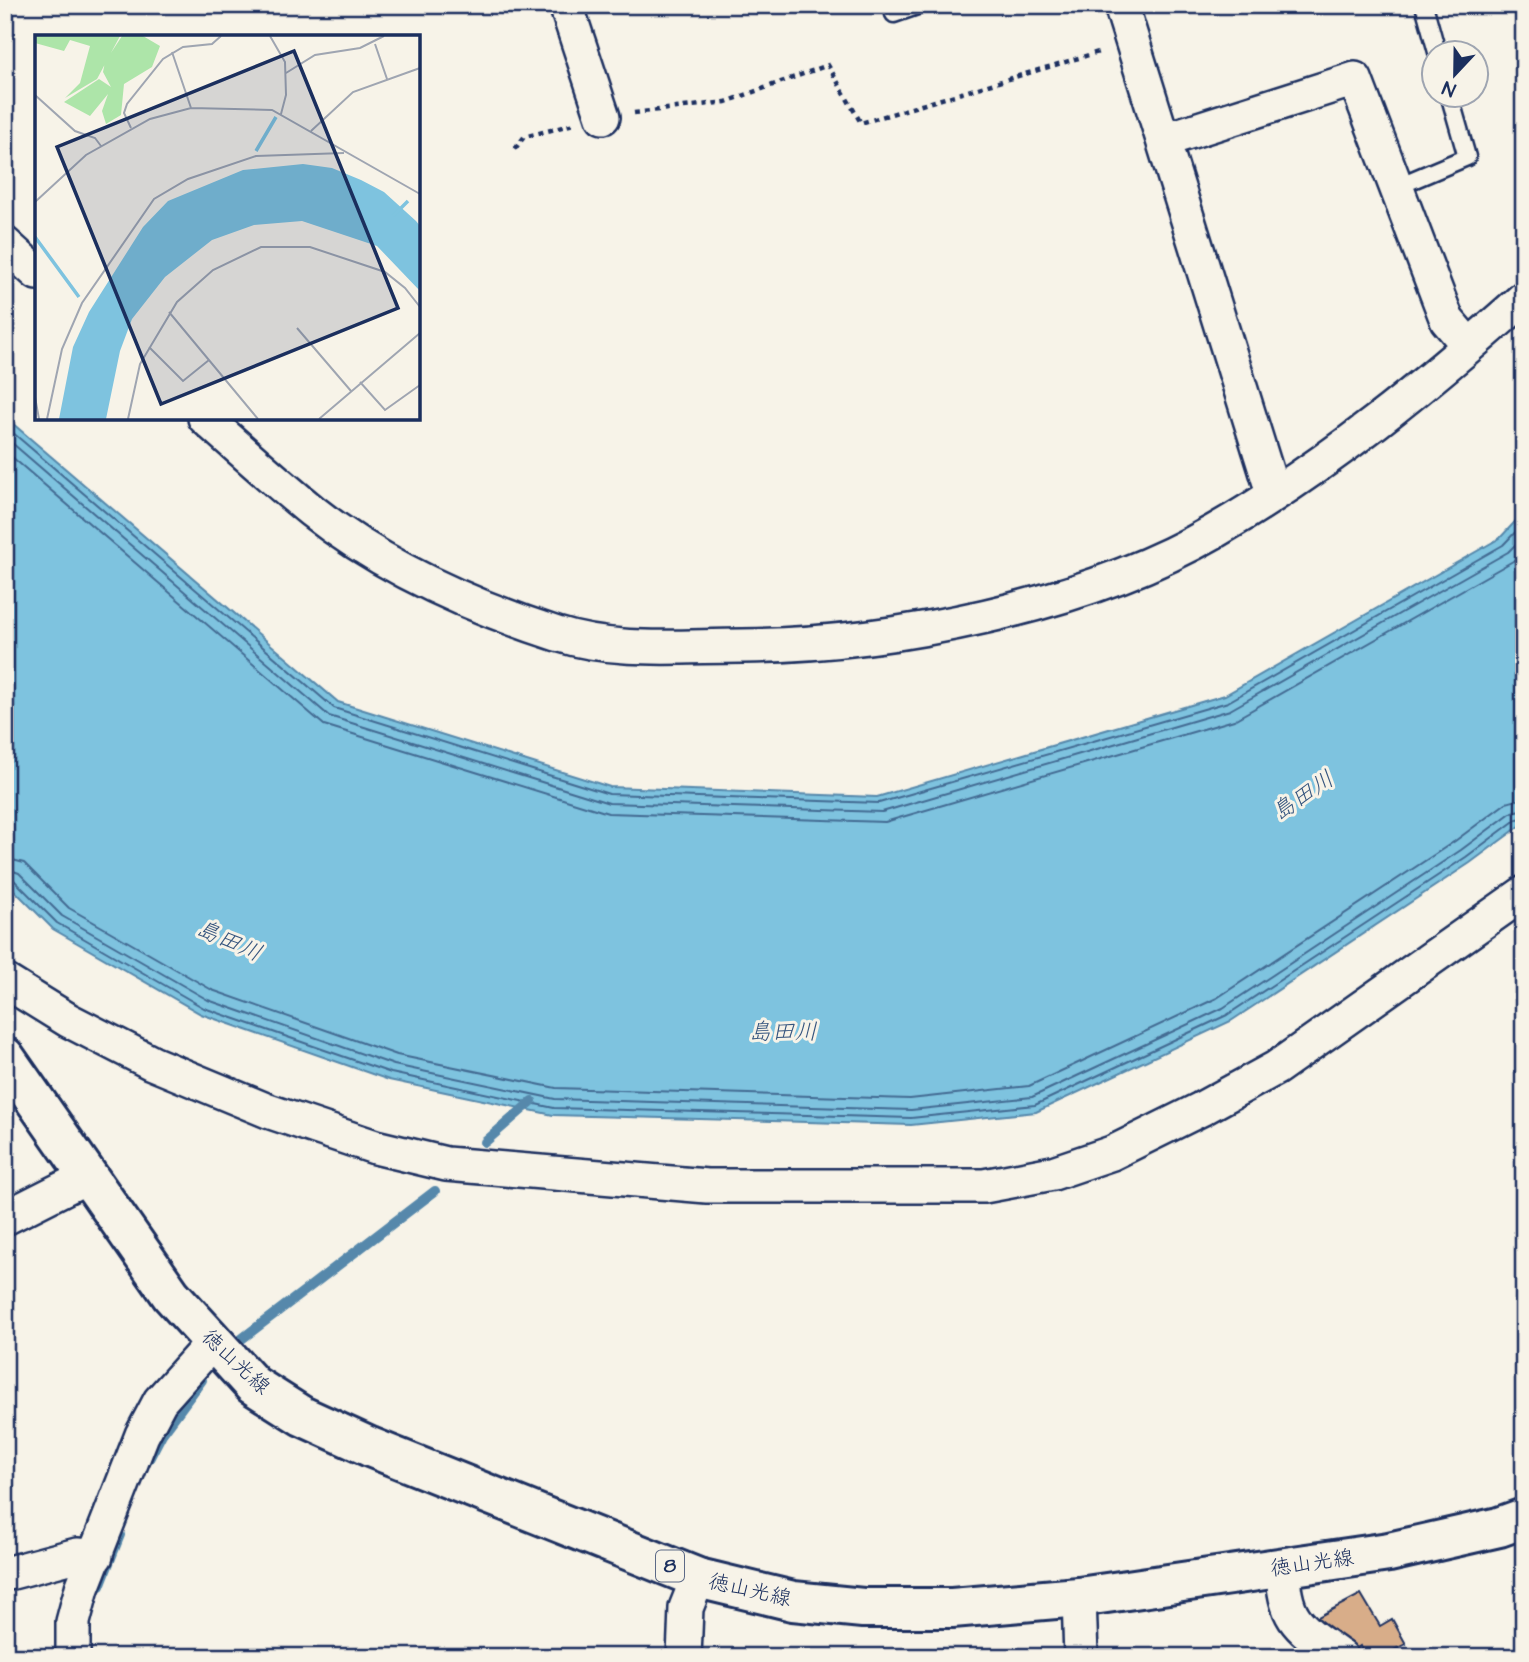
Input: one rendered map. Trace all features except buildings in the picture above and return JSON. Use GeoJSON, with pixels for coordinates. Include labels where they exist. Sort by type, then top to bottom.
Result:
{"type":"FeatureCollection","features":[{"type":"Feature","properties":{"kind":"main road","name":"徳山光線"},"geometry":{"type":"LineString","coordinates":[[5,1057],[86,1177],[171,1295],[253,1385],[302,1416],[370,1447],[698,1578],[793,1601],[863,1608],[952,1608],[1079,1597],[1389,1552],[1499,1527],[1524,1518]]}},
{"type":"Feature","properties":{"kind":"street"},"geometry":{"type":"LineString","coordinates":[[566,5],[603,117]]}},
{"type":"Feature","properties":{"kind":"street"},"geometry":{"type":"LineString","coordinates":[[1121,5],[1269,480],[1278,491]]}},
{"type":"Feature","properties":{"kind":"street"},"geometry":{"type":"LineString","coordinates":[[1164,140],[1354,79],[1447,320],[1469,346]]}},
{"type":"Feature","properties":{"kind":"street"},"geometry":{"type":"LineString","coordinates":[[5,244],[35,271]]}},
{"type":"Feature","properties":{"kind":"street"},"geometry":{"type":"LineString","coordinates":[[207,420],[313,512],[406,572],[456,596],[560,635],[620,647],[786,645],[938,627],[1042,602],[1150,563],[1213,532],[1346,447],[1416,393],[1524,298]]}},
{"type":"Feature","properties":{"kind":"street"},"geometry":{"type":"LineString","coordinates":[[5,981],[68,1020],[152,1063],[268,1111],[375,1147],[446,1164],[707,1186],[984,1186],[1053,1173],[1112,1153],[1201,1109],[1276,1068],[1524,893]]}},
{"type":"Feature","properties":{"kind":"street"},"geometry":{"type":"LineString","coordinates":[[5,1218],[86,1177]]}},
{"type":"Feature","properties":{"kind":"street"},"geometry":{"type":"LineString","coordinates":[[73,1657],[73,1622],[82,1588],[142,1435],[160,1401],[212,1343]]}},
{"type":"Feature","properties":{"kind":"street"},"geometry":{"type":"LineString","coordinates":[[5,1574],[77,1555],[96,1556]]}},
{"type":"Feature","properties":{"kind":"street"},"geometry":{"type":"LineString","coordinates":[[1283,1567],[1283,1596],[1298,1627],[1341,1657]]}},
{"type":"Feature","properties":{"kind":"street"},"geometry":{"type":"LineString","coordinates":[[684,1657],[686,1608],[698,1578]]}},
{"type":"Feature","properties":{"kind":"street"},"geometry":{"type":"LineString","coordinates":[[1079,1597],[1082,1657]]}},
{"type":"Feature","properties":{"kind":"lane"},"geometry":{"type":"LineString","coordinates":[[894,13],[920,5]]}},
{"type":"Feature","properties":{"kind":"lane"},"geometry":{"type":"LineString","coordinates":[[1424,5],[1433,38]]}},
{"type":"Feature","properties":{"kind":"lane"},"geometry":{"type":"LineString","coordinates":[[1396,187],[1467,157],[1453,108]]}},
{"type":"Feature","properties":{"kind":"path"},"geometry":{"type":"LineString","coordinates":[[515,149],[524,137],[603,117],[726,102],[828,65],[861,123],[1133,41]]}},
{"type":"Feature","properties":{"kind":"water","name":"島田川"},"geometry":{"type":"Polygon","coordinates":[[[5,417],[338,702],[610,787],[877,797],[1225,695],[1500,538],[1524,512],[1524,823],[1470,863],[1231,1021],[1036,1112],[911,1125],[553,1115],[389,1080],[201,1014],[53,929],[5,881],[5,417]]]}},
{"type":"Feature","properties":{"kind":"waterway"},"geometry":{"type":"LineString","coordinates":[[485,1142],[532,1101]]}},
{"type":"Feature","properties":{"kind":"waterway"},"geometry":{"type":"LineString","coordinates":[[239,1341],[435,1191]]}},
{"type":"Feature","properties":{"kind":"waterway"},"geometry":{"type":"LineString","coordinates":[[149,1459],[162,1434],[202,1380]]}},
{"type":"Feature","properties":{"kind":"waterway"},"geometry":{"type":"LineString","coordinates":[[100,1586],[120,1535]]}}]}
